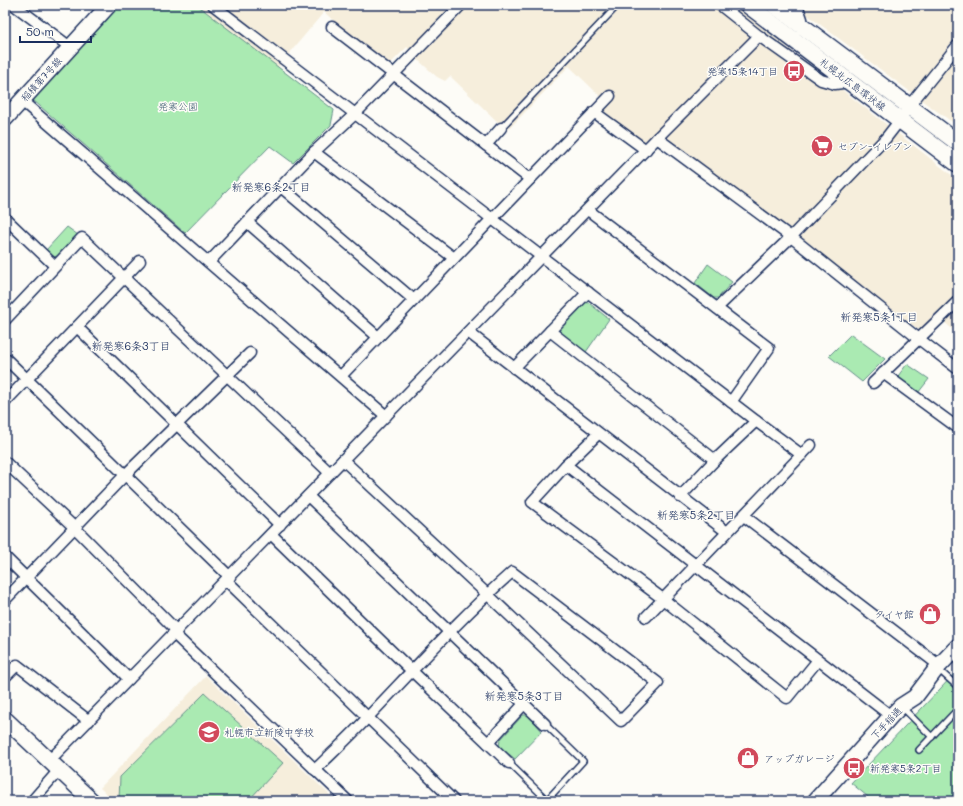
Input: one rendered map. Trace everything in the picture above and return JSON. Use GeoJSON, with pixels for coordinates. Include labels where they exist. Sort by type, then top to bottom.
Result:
{"type":"FeatureCollection","features":[{"type":"Feature","properties":{"kind":"main road","name":"札幌北広島環状線"},"geometry":{"type":"LineString","coordinates":[[748,5],[958,164]]}},
{"type":"Feature","properties":{"kind":"main road","name":"札幌北広島環状線"},"geometry":{"type":"LineString","coordinates":[[774,5],[957,141]]}},
{"type":"Feature","properties":{"kind":"street"},"geometry":{"type":"LineString","coordinates":[[14,5],[70,47]]}},
{"type":"Feature","properties":{"kind":"street","name":"稲積第7号線"},"geometry":{"type":"LineString","coordinates":[[5,119],[109,5]]}},
{"type":"Feature","properties":{"kind":"street"},"geometry":{"type":"LineString","coordinates":[[213,5],[731,402],[802,454]]}},
{"type":"Feature","properties":{"kind":"street"},"geometry":{"type":"LineString","coordinates":[[209,262],[314,152],[354,114],[461,5]]}},
{"type":"Feature","properties":{"kind":"street"},"geometry":{"type":"LineString","coordinates":[[720,5],[759,36],[821,80],[835,84],[850,82]]}},
{"type":"Feature","properties":{"kind":"street"},"geometry":{"type":"LineString","coordinates":[[797,5],[802,18],[803,27]]}},
{"type":"Feature","properties":{"kind":"street"},"geometry":{"type":"LineString","coordinates":[[332,27],[530,179]]}},
{"type":"Feature","properties":{"kind":"street"},"geometry":{"type":"LineString","coordinates":[[32,801],[54,766],[89,721],[657,138],[759,36]]}},
{"type":"Feature","properties":{"kind":"street"},"geometry":{"type":"LineString","coordinates":[[717,308],[791,237],[886,138],[909,106],[958,45]]}},
{"type":"Feature","properties":{"kind":"street"},"geometry":{"type":"LineString","coordinates":[[341,376],[610,96]]}},
{"type":"Feature","properties":{"kind":"street"},"geometry":{"type":"LineString","coordinates":[[22,101],[386,416]]}},
{"type":"Feature","properties":{"kind":"street"},"geometry":{"type":"LineString","coordinates":[[594,112],[646,150]]}},
{"type":"Feature","properties":{"kind":"street"},"geometry":{"type":"LineString","coordinates":[[486,145],[501,128]]}},
{"type":"Feature","properties":{"kind":"street"},"geometry":{"type":"LineString","coordinates":[[657,138],[791,237],[958,369]]}},
{"type":"Feature","properties":{"kind":"street"},"geometry":{"type":"LineString","coordinates":[[314,152],[454,258]]}},
{"type":"Feature","properties":{"kind":"street"},"geometry":{"type":"LineString","coordinates":[[281,187],[414,300]]}},
{"type":"Feature","properties":{"kind":"street"},"geometry":{"type":"LineString","coordinates":[[588,210],[770,348],[731,402]]}},
{"type":"Feature","properties":{"kind":"street"},"geometry":{"type":"LineString","coordinates":[[5,218],[55,266]]}},
{"type":"Feature","properties":{"kind":"street"},"geometry":{"type":"LineString","coordinates":[[247,222],[378,337]]}},
{"type":"Feature","properties":{"kind":"street"},"geometry":{"type":"LineString","coordinates":[[5,320],[82,238],[330,473]]}},
{"type":"Feature","properties":{"kind":"street"},"geometry":{"type":"LineString","coordinates":[[5,402],[140,261]]}},
{"type":"Feature","properties":{"kind":"street"},"geometry":{"type":"LineString","coordinates":[[514,368],[588,292]]}},
{"type":"Feature","properties":{"kind":"street"},"geometry":{"type":"LineString","coordinates":[[873,383],[958,301]]}},
{"type":"Feature","properties":{"kind":"street"},"geometry":{"type":"LineString","coordinates":[[77,327],[280,525]]}},
{"type":"Feature","properties":{"kind":"street"},"geometry":{"type":"LineString","coordinates":[[550,331],[715,460]]}},
{"type":"Feature","properties":{"kind":"street"},"geometry":{"type":"LineString","coordinates":[[468,332],[726,532]]}},
{"type":"Feature","properties":{"kind":"street"},"geometry":{"type":"LineString","coordinates":[[5,600],[125,475],[250,353]]}},
{"type":"Feature","properties":{"kind":"street"},"geometry":{"type":"LineString","coordinates":[[5,358],[125,475],[368,718],[454,801]]}},
{"type":"Feature","properties":{"kind":"street"},"geometry":{"type":"LineString","coordinates":[[883,373],[958,428]]}},
{"type":"Feature","properties":{"kind":"street"},"geometry":{"type":"LineString","coordinates":[[680,497],[715,460],[756,421]]}},
{"type":"Feature","properties":{"kind":"street"},"geometry":{"type":"LineString","coordinates":[[598,434],[566,465],[532,502],[663,599],[787,698],[818,660]]}},
{"type":"Feature","properties":{"kind":"street"},"geometry":{"type":"LineString","coordinates":[[646,617],[726,532],[744,516],[811,446]]}},
{"type":"Feature","properties":{"kind":"street"},"geometry":{"type":"LineString","coordinates":[[315,770],[368,718],[449,632],[487,594],[512,572],[658,683],[621,721],[487,594],[343,460]]}},
{"type":"Feature","properties":{"kind":"street"},"geometry":{"type":"LineString","coordinates":[[5,462],[75,528],[175,632],[348,801]]}},
{"type":"Feature","properties":{"kind":"street"},"geometry":{"type":"LineString","coordinates":[[566,465],[818,660],[896,712]]}},
{"type":"Feature","properties":{"kind":"street"},"geometry":{"type":"LineString","coordinates":[[308,496],[545,724]]}},
{"type":"Feature","properties":{"kind":"street"},"geometry":{"type":"LineString","coordinates":[[744,516],[938,667]]}},
{"type":"Feature","properties":{"kind":"street"},"geometry":{"type":"LineString","coordinates":[[271,534],[412,672],[509,763]]}},
{"type":"Feature","properties":{"kind":"street"},"geometry":{"type":"LineString","coordinates":[[5,557],[129,679]]}},
{"type":"Feature","properties":{"kind":"street","name":"下手稲通"},"geometry":{"type":"LineString","coordinates":[[815,801],[896,712],[915,697],[938,667],[958,646]]}},
{"type":"Feature","properties":{"kind":"street"},"geometry":{"type":"LineString","coordinates":[[5,678],[17,665],[89,721]]}},
{"type":"Feature","properties":{"kind":"street"},"geometry":{"type":"LineString","coordinates":[[488,743],[524,704]]}},
{"type":"Feature","properties":{"kind":"street"},"geometry":{"type":"LineString","coordinates":[[5,719],[92,801]]}},
{"type":"Feature","properties":{"kind":"lane"},"geometry":{"type":"LineString","coordinates":[[501,128],[618,5]]}},
{"type":"Feature","properties":{"kind":"lane"},"geometry":{"type":"LineString","coordinates":[[938,667],[958,687]]}},
{"type":"Feature","properties":{"kind":"lane"},"geometry":{"type":"LineString","coordinates":[[919,750],[958,709]]}},
{"type":"Feature","properties":{"kind":"lane"},"geometry":{"type":"LineString","coordinates":[[896,712],[932,737]]}},
{"type":"Feature","properties":{"kind":"lane"},"geometry":{"type":"LineString","coordinates":[[509,763],[547,800],[583,761],[545,724]]}},
{"type":"Feature","properties":{"kind":"shaded area"},"geometry":{"type":"Polygon","coordinates":[[[197,5],[733,5],[958,180],[958,334],[935,314],[919,330],[657,130],[646,142],[594,106],[601,97],[569,66],[507,131],[450,76],[445,81],[437,77],[417,59],[407,47],[390,64],[324,12],[278,67],[197,5]]]}},
{"type":"Feature","properties":{"kind":"shaded area"},"geometry":{"type":"Polygon","coordinates":[[[794,5],[958,5],[958,126],[924,102],[794,5]]]}},
{"type":"Feature","properties":{"kind":"shaded area","name":"札幌市立新陵中学校"},"geometry":{"type":"Polygon","coordinates":[[[206,676],[336,801],[114,801],[100,788],[206,676]]]}},
{"type":"Feature","properties":{"kind":"green space","name":"発寒公園"},"geometry":{"type":"Polygon","coordinates":[[[120,5],[197,5],[334,110],[331,125],[293,163],[270,146],[185,233],[33,100],[120,5]]]}},
{"type":"Feature","properties":{"kind":"green space"},"geometry":{"type":"Polygon","coordinates":[[[67,227],[78,235],[58,256],[53,257],[46,250],[67,227]]]}},
{"type":"Feature","properties":{"kind":"green space"},"geometry":{"type":"Polygon","coordinates":[[[708,264],[732,282],[718,298],[714,298],[695,283],[708,264]]]}},
{"type":"Feature","properties":{"kind":"green space"},"geometry":{"type":"Polygon","coordinates":[[[583,302],[589,303],[609,319],[586,352],[558,333],[559,329],[583,302]]]}},
{"type":"Feature","properties":{"kind":"green space"},"geometry":{"type":"Polygon","coordinates":[[[851,334],[885,359],[862,382],[829,356],[851,334]]]}},
{"type":"Feature","properties":{"kind":"green space"},"geometry":{"type":"Polygon","coordinates":[[[907,364],[929,379],[918,393],[898,376],[907,364]]]}},
{"type":"Feature","properties":{"kind":"green space"},"geometry":{"type":"Polygon","coordinates":[[[958,670],[958,801],[873,801],[851,783],[958,670]]]}},
{"type":"Feature","properties":{"kind":"green space","name":"札幌市立新陵中学校"},"geometry":{"type":"Polygon","coordinates":[[[205,693],[283,763],[248,801],[120,801],[120,777],[205,693]]]}},
{"type":"Feature","properties":{"kind":"green space"},"geometry":{"type":"Polygon","coordinates":[[[523,715],[528,715],[542,731],[515,759],[499,746],[500,740],[523,715]]]}},
{"type":"Feature","properties":{"kind":"place","name":"発寒15条14丁目"},"geometry":{"type":"Point","coordinates":[794,71]}},
{"type":"Feature","properties":{"kind":"place","name":"セブン-イレブン"},"geometry":{"type":"Point","coordinates":[822,146]}},
{"type":"Feature","properties":{"kind":"place","name":"タイヤ館"},"geometry":{"type":"Point","coordinates":[930,614]}},
{"type":"Feature","properties":{"kind":"place","name":"札幌市立新陵中学校"},"geometry":{"type":"Point","coordinates":[209,732]}},
{"type":"Feature","properties":{"kind":"place","name":"アップガレージ"},"geometry":{"type":"Point","coordinates":[748,758]}},
{"type":"Feature","properties":{"kind":"place","name":"新発寒5条2丁目"},"geometry":{"type":"Point","coordinates":[854,768]}},
{"type":"Feature","properties":{"kind":"district","name":"新発寒6条2丁目"},"geometry":{"type":"Point","coordinates":[271,187]}},
{"type":"Feature","properties":{"kind":"district","name":"新発寒5条1丁目"},"geometry":{"type":"Point","coordinates":[879,317]}},
{"type":"Feature","properties":{"kind":"district","name":"新発寒6条3丁目"},"geometry":{"type":"Point","coordinates":[131,346]}},
{"type":"Feature","properties":{"kind":"district","name":"新発寒5条2丁目"},"geometry":{"type":"Point","coordinates":[696,515]}},
{"type":"Feature","properties":{"kind":"district","name":"新発寒5条3丁目"},"geometry":{"type":"Point","coordinates":[524,696]}}]}
